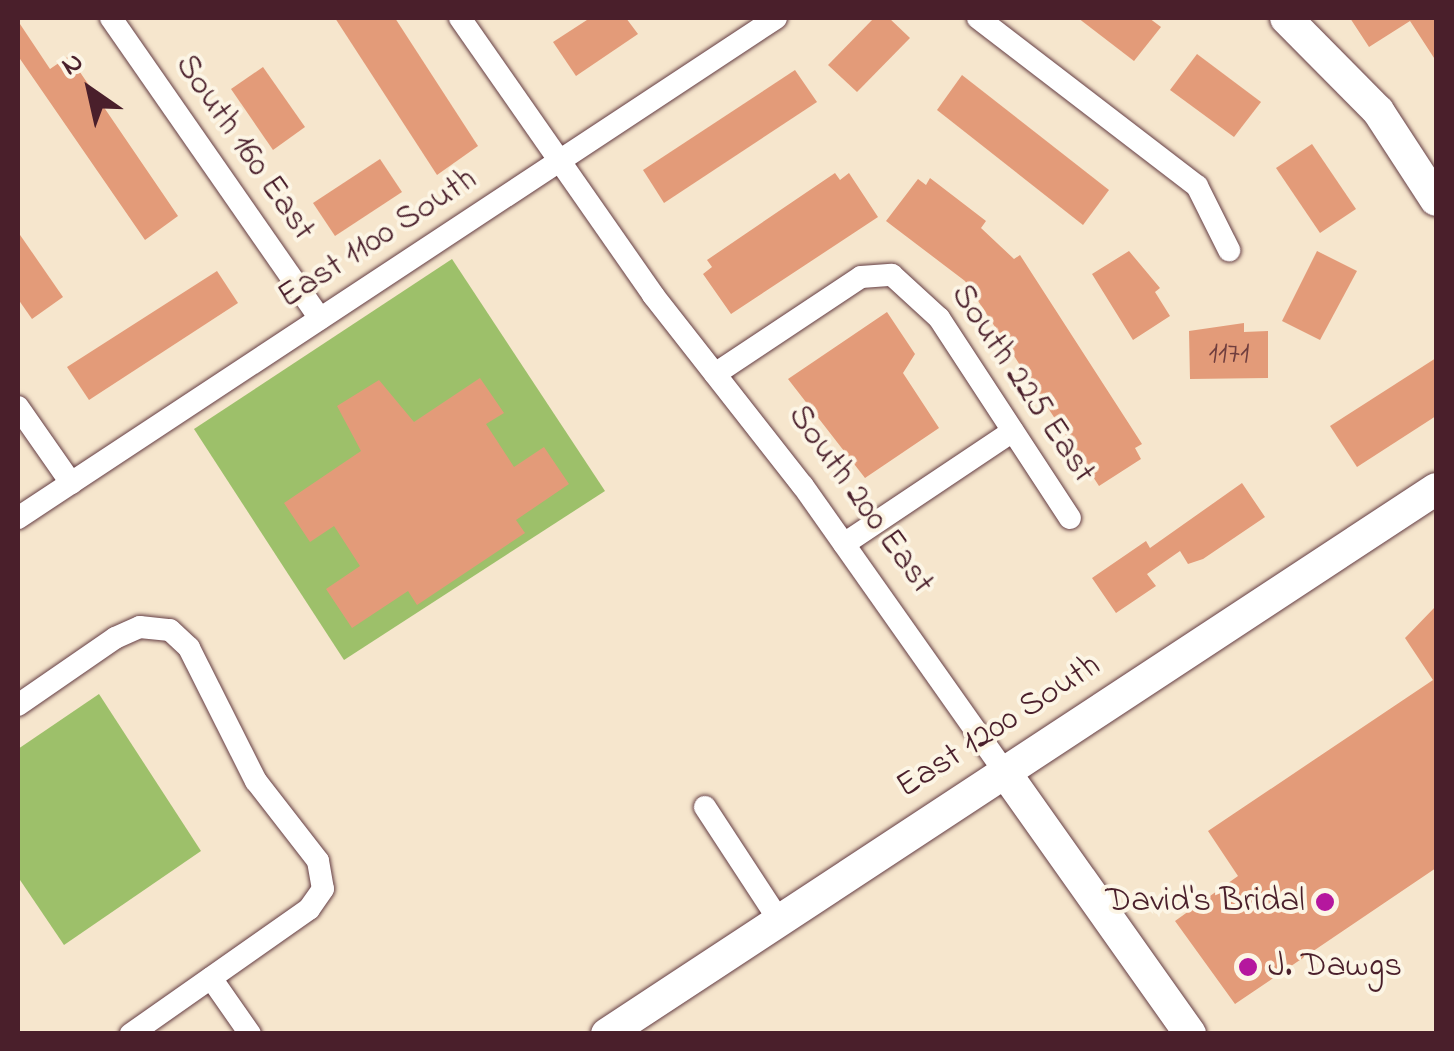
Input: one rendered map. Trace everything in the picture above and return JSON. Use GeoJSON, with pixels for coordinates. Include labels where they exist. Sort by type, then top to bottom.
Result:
{"type":"FeatureCollection","features":[{"type":"Feature","properties":{"kind":"street","name":"South 160 East"},"geometry":{"type":"LineString","coordinates":[[111,18],[320,319]]}},
{"type":"Feature","properties":{"kind":"street","name":"South 200 East"},"geometry":{"type":"LineString","coordinates":[[460,18],[714,374],[844,544],[1190,1034]]}},
{"type":"Feature","properties":{"kind":"street","name":"East 1100 South"},"geometry":{"type":"LineString","coordinates":[[18,518],[776,18]]}},
{"type":"Feature","properties":{"kind":"street"},"geometry":{"type":"LineString","coordinates":[[978,18],[1197,186],[1229,250]]}},
{"type":"Feature","properties":{"kind":"street"},"geometry":{"type":"LineString","coordinates":[[1286,18],[1378,111],[1436,200]]}},
{"type":"Feature","properties":{"kind":"street","name":"South 225 East"},"geometry":{"type":"LineString","coordinates":[[714,374],[861,277],[892,275],[924,300],[1070,518]]}},
{"type":"Feature","properties":{"kind":"street"},"geometry":{"type":"LineString","coordinates":[[18,407],[71,484]]}},
{"type":"Feature","properties":{"kind":"street"},"geometry":{"type":"LineString","coordinates":[[844,544],[1013,431]]}},
{"type":"Feature","properties":{"kind":"street","name":"East 1200 South"},"geometry":{"type":"LineString","coordinates":[[607,1034],[1436,490]]}},
{"type":"Feature","properties":{"kind":"street"},"geometry":{"type":"LineString","coordinates":[[18,705],[140,627],[170,630],[189,648],[256,781],[323,876],[323,889],[309,910],[131,1034]]}},
{"type":"Feature","properties":{"kind":"street"},"geometry":{"type":"LineString","coordinates":[[705,807],[778,920]]}},
{"type":"Feature","properties":{"kind":"street"},"geometry":{"type":"LineString","coordinates":[[211,978],[250,1034]]}},
{"type":"Feature","properties":{"kind":"green space"},"geometry":{"type":"Polygon","coordinates":[[[452,259],[605,491],[344,660],[194,429],[452,259]]]}},
{"type":"Feature","properties":{"kind":"green space"},"geometry":{"type":"Polygon","coordinates":[[[99,694],[201,851],[64,945],[18,877],[18,749],[99,694]]]}},
{"type":"Feature","properties":{"kind":"building"},"geometry":{"type":"Polygon","coordinates":[[[335,18],[395,18],[478,146],[437,175],[335,18]]]}},
{"type":"Feature","properties":{"kind":"building"},"geometry":{"type":"Polygon","coordinates":[[[590,18],[626,18],[638,34],[576,76],[553,42],[590,18]]]}},
{"type":"Feature","properties":{"kind":"building"},"geometry":{"type":"Polygon","coordinates":[[[874,18],[889,18],[910,38],[857,92],[828,65],[874,18]]]}},
{"type":"Feature","properties":{"kind":"building"},"geometry":{"type":"Polygon","coordinates":[[[1078,18],[1149,18],[1161,27],[1134,61],[1078,18]]]}},
{"type":"Feature","properties":{"kind":"building"},"geometry":{"type":"Polygon","coordinates":[[[1350,18],[1436,18],[1436,61],[1410,21],[1369,47],[1350,18]]]}},
{"type":"Feature","properties":{"kind":"building"},"geometry":{"type":"Polygon","coordinates":[[[18,21],[50,69],[69,56],[178,216],[145,240],[18,56],[18,21]]]}},
{"type":"Feature","properties":{"kind":"building"},"geometry":{"type":"Polygon","coordinates":[[[1197,54],[1261,102],[1234,137],[1170,90],[1197,54]]]}},
{"type":"Feature","properties":{"kind":"building"},"geometry":{"type":"Polygon","coordinates":[[[263,67],[305,127],[273,150],[231,89],[263,67]]]}},
{"type":"Feature","properties":{"kind":"building"},"geometry":{"type":"Polygon","coordinates":[[[795,70],[817,102],[664,203],[643,170],[795,70]]]}},
{"type":"Feature","properties":{"kind":"building"},"geometry":{"type":"Polygon","coordinates":[[[962,75],[1109,190],[1083,225],[937,110],[962,75]]]}},
{"type":"Feature","properties":{"kind":"building"},"geometry":{"type":"Polygon","coordinates":[[[1312,144],[1356,209],[1320,233],[1276,168],[1312,144]]]}},
{"type":"Feature","properties":{"kind":"building"},"geometry":{"type":"Polygon","coordinates":[[[380,159],[402,192],[335,236],[313,203],[380,159]]]}},
{"type":"Feature","properties":{"kind":"building"},"geometry":{"type":"Polygon","coordinates":[[[835,173],[840,180],[849,173],[878,217],[731,314],[703,274],[712,267],[707,260],[835,173]]]}},
{"type":"Feature","properties":{"kind":"building"},"geometry":{"type":"Polygon","coordinates":[[[930,178],[986,221],[981,228],[1014,259],[1020,255],[1142,444],[1135,448],[1141,459],[1099,486],[965,281],[886,221],[918,179],[926,185],[930,178]]]}},
{"type":"Feature","properties":{"kind":"building"},"geometry":{"type":"Polygon","coordinates":[[[18,232],[63,297],[32,319],[18,299],[18,232]]]}},
{"type":"Feature","properties":{"kind":"building"},"geometry":{"type":"Polygon","coordinates":[[[1129,251],[1160,288],[1155,292],[1170,316],[1133,340],[1092,274],[1129,251]]]}},
{"type":"Feature","properties":{"kind":"building"},"geometry":{"type":"Polygon","coordinates":[[[1317,251],[1357,271],[1320,340],[1282,321],[1317,251]]]}},
{"type":"Feature","properties":{"kind":"building"},"geometry":{"type":"Polygon","coordinates":[[[217,271],[238,303],[89,400],[67,367],[217,271]]]}},
{"type":"Feature","properties":{"kind":"building"},"geometry":{"type":"Polygon","coordinates":[[[887,312],[915,354],[903,373],[939,428],[865,478],[788,379],[887,312]]]}},
{"type":"Feature","properties":{"kind":"building"},"geometry":{"type":"Polygon","coordinates":[[[1244,323],[1244,332],[1268,331],[1268,378],[1190,379],[1189,331],[1244,323]]]}},
{"type":"Feature","properties":{"kind":"building"},"geometry":{"type":"Polygon","coordinates":[[[1436,358],[1436,416],[1357,467],[1330,426],[1436,358]]]}},
{"type":"Feature","properties":{"kind":"building"},"geometry":{"type":"Polygon","coordinates":[[[480,378],[504,413],[486,424],[514,467],[544,447],[569,484],[516,520],[525,533],[417,605],[408,591],[352,628],[326,589],[360,566],[334,526],[310,542],[284,503],[361,451],[337,406],[379,380],[414,422],[480,378]]]}},
{"type":"Feature","properties":{"kind":"building"},"geometry":{"type":"Polygon","coordinates":[[[1242,483],[1265,517],[1203,559],[1188,564],[1180,551],[1147,574],[1156,586],[1116,613],[1092,578],[1146,541],[1150,548],[1242,483]]]}},
{"type":"Feature","properties":{"kind":"building"},"geometry":{"type":"Polygon","coordinates":[[[1436,606],[1436,868],[1235,1004],[1175,921],[1238,876],[1208,831],[1433,680],[1405,638],[1436,606]]]}},
{"type":"Feature","properties":{"kind":"place","name":"David's Bridal"},"geometry":{"type":"Point","coordinates":[1325,902]}},
{"type":"Feature","properties":{"kind":"place","name":"J. Dawgs"},"geometry":{"type":"Point","coordinates":[1248,967]}}]}
